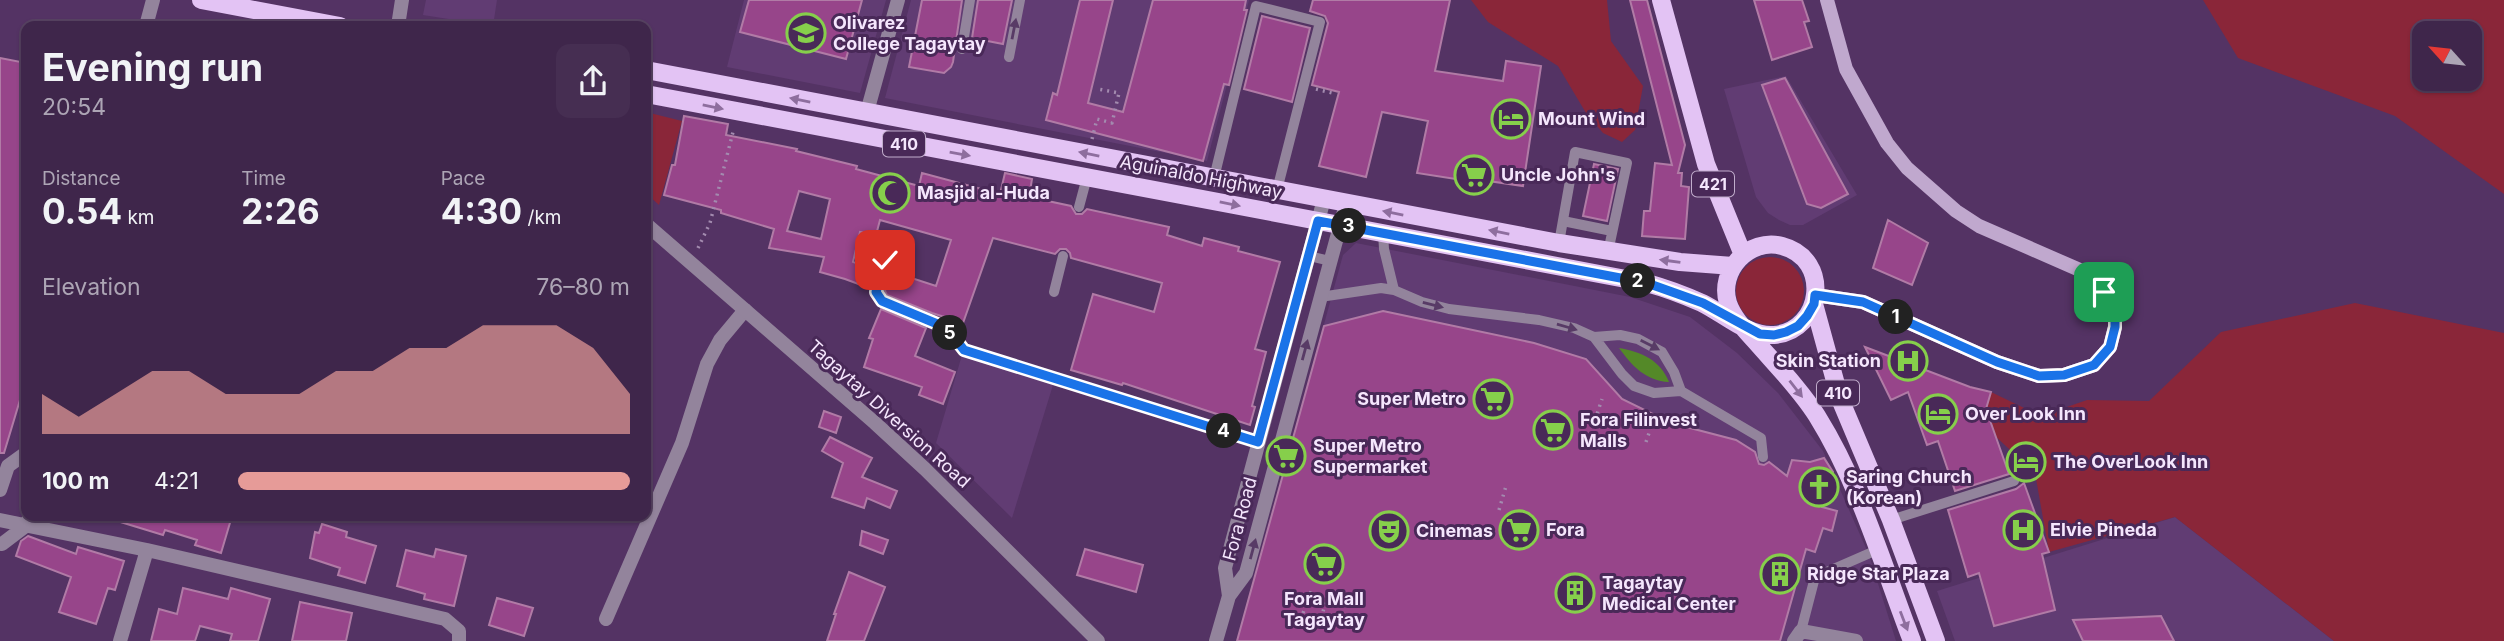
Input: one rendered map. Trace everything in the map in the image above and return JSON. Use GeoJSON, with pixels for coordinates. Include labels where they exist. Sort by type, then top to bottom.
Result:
{"type":"FeatureCollection","features":[{"type":"Feature","properties":{"kind":"main road"},"geometry":{"type":"LineString","coordinates":[[201,0],[313,21]]}},
{"type":"Feature","properties":{"kind":"main road","name":"421"},"geometry":{"type":"LineString","coordinates":[[1661,0],[1706,164],[1738,260]]}},
{"type":"Feature","properties":{"kind":"main road"},"geometry":{"type":"LineString","coordinates":[[1815,299],[1863,302],[1997,362],[2039,376],[2064,375],[2094,365],[2110,347],[2115,327],[2115,310],[2089,274],[1979,226],[1956,211],[1907,168],[1887,143],[1846,69],[1827,0]]}},
{"type":"Feature","properties":{"kind":"main road","name":"Aguinaldo Highway"},"geometry":{"type":"LineString","coordinates":[[651,71],[1608,252],[1680,262],[1738,260]]}},
{"type":"Feature","properties":{"kind":"main road","name":"Aguinaldo Highway"},"geometry":{"type":"LineString","coordinates":[[651,95],[1647,283],[1703,303],[1741,325]]}},
{"type":"Feature","properties":{"kind":"main road","name":"410"},"geometry":{"type":"LineString","coordinates":[[1912,641],[1854,488],[1817,416],[1732,312],[1726,293],[1728,275],[1738,260],[1755,248],[1769,245],[1792,250],[1812,268],[1816,283],[1815,299],[1840,399],[1891,520],[1936,641]]}},
{"type":"Feature","properties":{"kind":"main road","name":"410"},"geometry":{"type":"LineString","coordinates":[[1741,325],[1760,334],[1786,332],[1807,316],[1815,299]]}},
{"type":"Feature","properties":{"kind":"street"},"geometry":{"type":"LineString","coordinates":[[147,21],[153,0]]}},
{"type":"Feature","properties":{"kind":"street"},"geometry":{"type":"LineString","coordinates":[[399,21],[402,0]]}},
{"type":"Feature","properties":{"kind":"street"},"geometry":{"type":"LineString","coordinates":[[867,112],[898,0]]}},
{"type":"Feature","properties":{"kind":"street","name":"Fora Road"},"geometry":{"type":"LineString","coordinates":[[1229,596],[1225,568],[1324,200]]}},
{"type":"Feature","properties":{"kind":"street","name":"Fora Road"},"geometry":{"type":"LineString","coordinates":[[1216,641],[1229,596],[1246,573],[1346,204]]}},
{"type":"Feature","properties":{"kind":"street","name":"Tagaytay Diversion Road"},"geometry":{"type":"LineString","coordinates":[[651,228],[925,469],[1098,641]]}},
{"type":"Feature","properties":{"kind":"street"},"geometry":{"type":"LineString","coordinates":[[651,515],[682,443],[708,364],[720,340],[745,310]]}},
{"type":"Feature","properties":{"kind":"street"},"geometry":{"type":"LineString","coordinates":[[0,489],[8,466],[21,457]]}},
{"type":"Feature","properties":{"kind":"street"},"geometry":{"type":"LineString","coordinates":[[0,520],[21,521]]}},
{"type":"Feature","properties":{"kind":"street"},"geometry":{"type":"LineString","coordinates":[[1,545],[28,521],[445,619],[459,631],[459,641]]}},
{"type":"Feature","properties":{"kind":"street"},"geometry":{"type":"LineString","coordinates":[[606,620],[649,521]]}},
{"type":"Feature","properties":{"kind":"street"},"geometry":{"type":"LineString","coordinates":[[120,641],[147,550]]}},
{"type":"Feature","properties":{"kind":"street"},"geometry":{"type":"LineString","coordinates":[[1798,636],[1856,641]]}},
{"type":"Feature","properties":{"kind":"lane"},"geometry":{"type":"LineString","coordinates":[[962,49],[970,0]]}},
{"type":"Feature","properties":{"kind":"lane"},"geometry":{"type":"LineString","coordinates":[[1009,57],[1020,0]]}},
{"type":"Feature","properties":{"kind":"lane"},"geometry":{"type":"LineString","coordinates":[[1214,178],[1256,6],[1320,22],[1277,190]]}},
{"type":"Feature","properties":{"kind":"lane"},"geometry":{"type":"LineString","coordinates":[[1559,243],[1575,152],[1627,163],[1608,252]]}},
{"type":"Feature","properties":{"kind":"lane"},"geometry":{"type":"LineString","coordinates":[[1079,208],[1087,177]]}},
{"type":"Feature","properties":{"kind":"lane"},"geometry":{"type":"LineString","coordinates":[[1563,221],[1612,231]]}},
{"type":"Feature","properties":{"kind":"lane"},"geometry":{"type":"LineString","coordinates":[[1383,233],[1394,290]]}},
{"type":"Feature","properties":{"kind":"lane"},"geometry":{"type":"LineString","coordinates":[[1054,292],[1063,256]]}},
{"type":"Feature","properties":{"kind":"lane"},"geometry":{"type":"LineString","coordinates":[[1309,256],[1330,261]]}},
{"type":"Feature","properties":{"kind":"lane"},"geometry":{"type":"LineString","coordinates":[[885,260],[876,292],[882,301],[947,328],[964,350],[1258,442]]}},
{"type":"Feature","properties":{"kind":"lane"},"geometry":{"type":"LineString","coordinates":[[1320,298],[1381,288],[1394,290],[1422,302],[1539,320],[1574,328],[1594,337],[1620,335],[1638,339],[1662,352],[1681,391]]}},
{"type":"Feature","properties":{"kind":"lane"},"geometry":{"type":"LineString","coordinates":[[1594,337],[1634,386],[1654,393],[1681,391],[1761,438],[1763,457]]}},
{"type":"Feature","properties":{"kind":"lane"},"geometry":{"type":"LineString","coordinates":[[1891,520],[2014,481]]}},
{"type":"Feature","properties":{"kind":"lane"},"geometry":{"type":"LineString","coordinates":[[1798,636],[1815,577],[1877,550]]}},
{"type":"Feature","properties":{"kind":"path"},"geometry":{"type":"LineString","coordinates":[[1311,88],[1336,94]]}},
{"type":"Feature","properties":{"kind":"path"},"geometry":{"type":"LineString","coordinates":[[1093,133],[1097,118],[1112,123],[1119,93],[1098,89]]}},
{"type":"Feature","properties":{"kind":"path"},"geometry":{"type":"LineString","coordinates":[[1322,99],[1325,90]]}},
{"type":"Feature","properties":{"kind":"path"},"geometry":{"type":"LineString","coordinates":[[691,263],[710,223],[738,112]]}},
{"type":"Feature","properties":{"kind":"path"},"geometry":{"type":"LineString","coordinates":[[1595,420],[1602,399]]}},
{"type":"Feature","properties":{"kind":"path"},"geometry":{"type":"LineString","coordinates":[[1646,442],[1652,424]]}},
{"type":"Feature","properties":{"kind":"path"},"geometry":{"type":"LineString","coordinates":[[1499,510],[1506,486]]}},
{"type":"Feature","properties":{"kind":"path"},"geometry":{"type":"LineString","coordinates":[[1303,613],[1312,589]]}},
{"type":"Feature","properties":{"kind":"path"},"geometry":{"type":"LineString","coordinates":[[1321,618],[1328,595]]}},
{"type":"Feature","properties":{"kind":"shaded area"},"geometry":{"type":"Polygon","coordinates":[[[426,0],[497,0],[494,21],[461,21],[423,15],[426,0]]]}},
{"type":"Feature","properties":{"kind":"shaded area","name":"Olivarez College Tagaytay"},"geometry":{"type":"Polygon","coordinates":[[[744,0],[886,0],[860,93],[727,67],[744,0]]]}},
{"type":"Feature","properties":{"kind":"shaded area"},"geometry":{"type":"Polygon","coordinates":[[[911,0],[1249,0],[1207,161],[885,98],[911,0]]]}},
{"type":"Feature","properties":{"kind":"shaded area"},"geometry":{"type":"Polygon","coordinates":[[[1471,0],[1607,0],[1611,41],[1643,86],[1635,130],[1622,142],[1603,133],[1586,113],[1558,66],[1488,22],[1471,0]]]}},
{"type":"Feature","properties":{"kind":"shaded area"},"geometry":{"type":"Polygon","coordinates":[[[2203,0],[2504,0],[2504,194],[2395,116],[2238,58],[2203,0]]]}},
{"type":"Feature","properties":{"kind":"shaded area"},"geometry":{"type":"Polygon","coordinates":[[[1786,76],[1857,195],[1803,225],[1790,225],[1779,220],[1768,213],[1756,197],[1724,89],[1786,76]]]}},
{"type":"Feature","properties":{"kind":"shaded area"},"geometry":{"type":"Polygon","coordinates":[[[651,113],[682,121],[659,205],[651,198],[651,113]]]}},
{"type":"Feature","properties":{"kind":"shaded area","name":"Fora"},"geometry":{"type":"Polygon","coordinates":[[[1356,243],[1630,297],[1690,317],[1737,353],[1778,393],[1823,451],[1869,555],[1896,641],[1237,641],[1343,255],[1356,243]]]}},
{"type":"Feature","properties":{"kind":"shaded area"},"geometry":{"type":"Polygon","coordinates":[[[1770,257],[1783,260],[1794,267],[1801,278],[1804,291],[1801,304],[1794,315],[1783,322],[1770,325],[1757,322],[1746,315],[1739,304],[1736,291],[1739,278],[1746,267],[1757,260],[1770,257]]]}},
{"type":"Feature","properties":{"kind":"shaded area"},"geometry":{"type":"Polygon","coordinates":[[[2355,303],[2504,333],[2504,641],[2334,641],[2175,517],[2049,552],[2035,473],[1981,423],[1991,392],[2041,416],[2087,400],[2149,401],[2221,332],[2355,303]]]}},
{"type":"Feature","properties":{"kind":"shaded area"},"geometry":{"type":"Polygon","coordinates":[[[1619,348],[1649,358],[1661,368],[1669,382],[1646,376],[1619,348]]]}},
{"type":"Feature","properties":{"kind":"shaded area"},"geometry":{"type":"Polygon","coordinates":[[[962,355],[1053,385],[1012,518],[936,443],[962,355]]]}},
{"type":"Feature","properties":{"kind":"shaded area"},"geometry":{"type":"Polygon","coordinates":[[[2175,517],[2334,641],[1955,641],[1937,591],[2175,517]]]}},
{"type":"Feature","properties":{"kind":"building"},"geometry":{"type":"Polygon","coordinates":[[[749,0],[862,0],[846,59],[740,32],[749,0]]]}},
{"type":"Feature","properties":{"kind":"building"},"geometry":{"type":"Polygon","coordinates":[[[922,0],[962,0],[953,62],[944,73],[909,67],[922,0]]]}},
{"type":"Feature","properties":{"kind":"building"},"geometry":{"type":"Polygon","coordinates":[[[978,0],[1012,0],[1003,44],[972,38],[978,0]]]}},
{"type":"Feature","properties":{"kind":"building"},"geometry":{"type":"Polygon","coordinates":[[[1080,0],[1113,0],[1088,103],[1123,112],[1153,0],[1246,0],[1244,10],[1247,10],[1229,85],[1224,84],[1203,161],[1046,120],[1053,93],[1057,95],[1080,0]]]}},
{"type":"Feature","properties":{"kind":"building"},"geometry":{"type":"Polygon","coordinates":[[[1313,0],[1450,0],[1435,71],[1503,81],[1506,61],[1541,66],[1523,186],[1488,181],[1488,184],[1417,173],[1428,121],[1382,112],[1366,177],[1319,166],[1339,92],[1312,85],[1328,23],[1325,16],[1310,11],[1313,0]]]}},
{"type":"Feature","properties":{"kind":"building"},"geometry":{"type":"Polygon","coordinates":[[[1630,0],[1647,0],[1685,145],[1678,173],[1682,173],[1681,186],[1689,187],[1685,239],[1642,236],[1644,211],[1650,211],[1655,163],[1672,165],[1630,0]]]}},
{"type":"Feature","properties":{"kind":"building"},"geometry":{"type":"Polygon","coordinates":[[[1754,0],[1802,0],[1809,21],[1804,22],[1812,47],[1772,60],[1754,0]]]}},
{"type":"Feature","properties":{"kind":"building"},"geometry":{"type":"Polygon","coordinates":[[[1262,16],[1310,28],[1292,102],[1244,89],[1262,16]]]}},
{"type":"Feature","properties":{"kind":"building"},"geometry":{"type":"Polygon","coordinates":[[[0,58],[21,62],[21,397],[4,453],[0,453],[0,58]]]}},
{"type":"Feature","properties":{"kind":"building"},"geometry":{"type":"Polygon","coordinates":[[[1785,78],[1848,194],[1821,208],[1807,204],[1762,85],[1785,78]]]}},
{"type":"Feature","properties":{"kind":"building"},"geometry":{"type":"Polygon","coordinates":[[[684,116],[728,124],[726,135],[797,149],[796,151],[857,166],[856,169],[919,186],[922,173],[1000,194],[1005,173],[1032,179],[1029,197],[1071,206],[1076,214],[1082,214],[1087,209],[1169,227],[1167,235],[1202,246],[1204,238],[1239,247],[1238,251],[1280,262],[1255,349],[1266,352],[1252,406],[1255,407],[1250,425],[1123,383],[1122,385],[1071,370],[1093,294],[1154,312],[1162,283],[1071,258],[1066,249],[1060,249],[1055,254],[993,238],[963,323],[887,295],[885,291],[890,271],[936,286],[951,240],[880,220],[876,235],[860,232],[853,262],[874,270],[869,288],[820,272],[824,257],[769,248],[774,229],[721,213],[721,210],[664,195],[672,165],[675,165],[684,116]],[[799,191],[787,231],[821,239],[830,199],[799,191]]]}},
{"type":"Feature","properties":{"kind":"building"},"geometry":{"type":"Polygon","coordinates":[[[1594,164],[1618,169],[1607,221],[1583,216],[1594,164]]]}},
{"type":"Feature","properties":{"kind":"building"},"geometry":{"type":"Polygon","coordinates":[[[1888,220],[1928,243],[1912,285],[1873,268],[1888,220]]]}},
{"type":"Feature","properties":{"kind":"building"},"geometry":{"type":"Polygon","coordinates":[[[881,309],[926,328],[915,356],[955,372],[943,404],[919,395],[922,387],[864,367],[873,339],[869,338],[881,309]]]}},
{"type":"Feature","properties":{"kind":"building","name":"Fora"},"geometry":{"type":"Polygon","coordinates":[[[1383,311],[1534,343],[1586,359],[1622,399],[1671,423],[1736,440],[1755,452],[1759,464],[1769,462],[1787,476],[1792,460],[1810,462],[1824,458],[1833,472],[1822,507],[1837,511],[1832,531],[1823,528],[1815,552],[1806,549],[1780,641],[1237,641],[1324,326],[1383,311]]]}},
{"type":"Feature","properties":{"kind":"building"},"geometry":{"type":"Polygon","coordinates":[[[1865,347],[1970,387],[1991,392],[1986,409],[2009,474],[1955,491],[1938,441],[1927,445],[1908,392],[1891,400],[1865,347]]]}},
{"type":"Feature","properties":{"kind":"building"},"geometry":{"type":"Polygon","coordinates":[[[824,411],[841,417],[836,433],[819,427],[824,411]]]}},
{"type":"Feature","properties":{"kind":"building"},"geometry":{"type":"Polygon","coordinates":[[[830,437],[872,458],[862,477],[897,491],[890,508],[867,498],[864,508],[832,497],[843,463],[822,451],[830,437]]]}},
{"type":"Feature","properties":{"kind":"building"},"geometry":{"type":"Polygon","coordinates":[[[2024,483],[2049,552],[2042,554],[2055,610],[1994,626],[1979,573],[1968,577],[1948,510],[2016,489],[2024,483]]]}},
{"type":"Feature","properties":{"kind":"building"},"geometry":{"type":"Polygon","coordinates":[[[117,521],[231,521],[221,553],[195,545],[197,540],[165,530],[163,535],[117,521]]]}},
{"type":"Feature","properties":{"kind":"building"},"geometry":{"type":"Polygon","coordinates":[[[322,524],[347,532],[346,537],[376,546],[365,583],[338,575],[340,568],[310,558],[315,532],[319,533],[322,524]]]}},
{"type":"Feature","properties":{"kind":"building"},"geometry":{"type":"Polygon","coordinates":[[[862,531],[888,540],[883,554],[860,545],[862,531]]]}},
{"type":"Feature","properties":{"kind":"building"},"geometry":{"type":"Polygon","coordinates":[[[28,536],[76,554],[78,547],[124,561],[115,590],[108,588],[96,624],[59,612],[71,577],[16,556],[21,541],[28,536]]]}},
{"type":"Feature","properties":{"kind":"building"},"geometry":{"type":"Polygon","coordinates":[[[436,549],[466,556],[454,606],[424,599],[425,594],[397,586],[406,550],[434,557],[436,549]]]}},
{"type":"Feature","properties":{"kind":"building"},"geometry":{"type":"Polygon","coordinates":[[[1085,549],[1143,565],[1136,592],[1077,575],[1085,549]]]}},
{"type":"Feature","properties":{"kind":"building"},"geometry":{"type":"Polygon","coordinates":[[[849,572],[885,587],[864,641],[827,641],[834,614],[849,572]]]}},
{"type":"Feature","properties":{"kind":"building"},"geometry":{"type":"Polygon","coordinates":[[[183,588],[228,599],[231,588],[270,599],[258,641],[230,641],[232,634],[200,626],[195,641],[151,641],[159,609],[177,614],[183,588]]]}},
{"type":"Feature","properties":{"kind":"building"},"geometry":{"type":"Polygon","coordinates":[[[497,598],[533,608],[524,636],[489,625],[497,598]]]}},
{"type":"Feature","properties":{"kind":"building"},"geometry":{"type":"Polygon","coordinates":[[[300,602],[352,613],[346,641],[292,641],[300,602]]]}},
{"type":"Feature","properties":{"kind":"building"},"geometry":{"type":"Polygon","coordinates":[[[2161,616],[2174,641],[2083,641],[2073,620],[2161,616]]]}},
{"type":"Feature","properties":{"kind":"place","name":"Olivarez College Tagaytay"},"geometry":{"type":"Point","coordinates":[806,33]}},
{"type":"Feature","properties":{"kind":"place","name":"Mount Wind"},"geometry":{"type":"Point","coordinates":[1511,119]}},
{"type":"Feature","properties":{"kind":"place","name":"Uncle John's"},"geometry":{"type":"Point","coordinates":[1474,175]}},
{"type":"Feature","properties":{"kind":"place","name":"Masjid al-Huda"},"geometry":{"type":"Point","coordinates":[890,193]}},
{"type":"Feature","properties":{"kind":"place","name":"Skin Station"},"geometry":{"type":"Point","coordinates":[1908,361]}},
{"type":"Feature","properties":{"kind":"place","name":"Super Metro"},"geometry":{"type":"Point","coordinates":[1493,399]}},
{"type":"Feature","properties":{"kind":"place","name":"Over Look Inn"},"geometry":{"type":"Point","coordinates":[1938,414]}},
{"type":"Feature","properties":{"kind":"place","name":"Fora Filinvest Malls"},"geometry":{"type":"Point","coordinates":[1553,430]}},
{"type":"Feature","properties":{"kind":"place","name":"Super Metro Supermarket"},"geometry":{"type":"Point","coordinates":[1286,456]}},
{"type":"Feature","properties":{"kind":"place","name":"The OverLook Inn"},"geometry":{"type":"Point","coordinates":[2026,462]}},
{"type":"Feature","properties":{"kind":"place","name":"Saring Church (Korean)"},"geometry":{"type":"Point","coordinates":[1819,487]}},
{"type":"Feature","properties":{"kind":"place","name":"Fora"},"geometry":{"type":"Point","coordinates":[1519,530]}},
{"type":"Feature","properties":{"kind":"place","name":"Elvie Pineda"},"geometry":{"type":"Point","coordinates":[2023,530]}},
{"type":"Feature","properties":{"kind":"place","name":"Cinemas"},"geometry":{"type":"Point","coordinates":[1389,531]}},
{"type":"Feature","properties":{"kind":"place","name":"Fora Mall Tagaytay"},"geometry":{"type":"Point","coordinates":[1324,564]}},
{"type":"Feature","properties":{"kind":"place","name":"Ridge Star Plaza"},"geometry":{"type":"Point","coordinates":[1780,574]}},
{"type":"Feature","properties":{"kind":"place","name":"Tagaytay Medical Center"},"geometry":{"type":"Point","coordinates":[1575,593]}},
{"type":"Feature","properties":{"kind":"route"},"geometry":{"type":"LineString","coordinates":[[885,260],[876,292],[882,301],[947,328],[964,350],[1258,442],[1318,221],[1647,283],[1703,303],[1760,334],[1774,335],[1798,326],[1814,304],[1815,295],[1863,302],[1997,362],[2039,376],[2064,375],[2094,365],[2110,347],[2115,327],[2115,310],[2104,292]]}}]}
